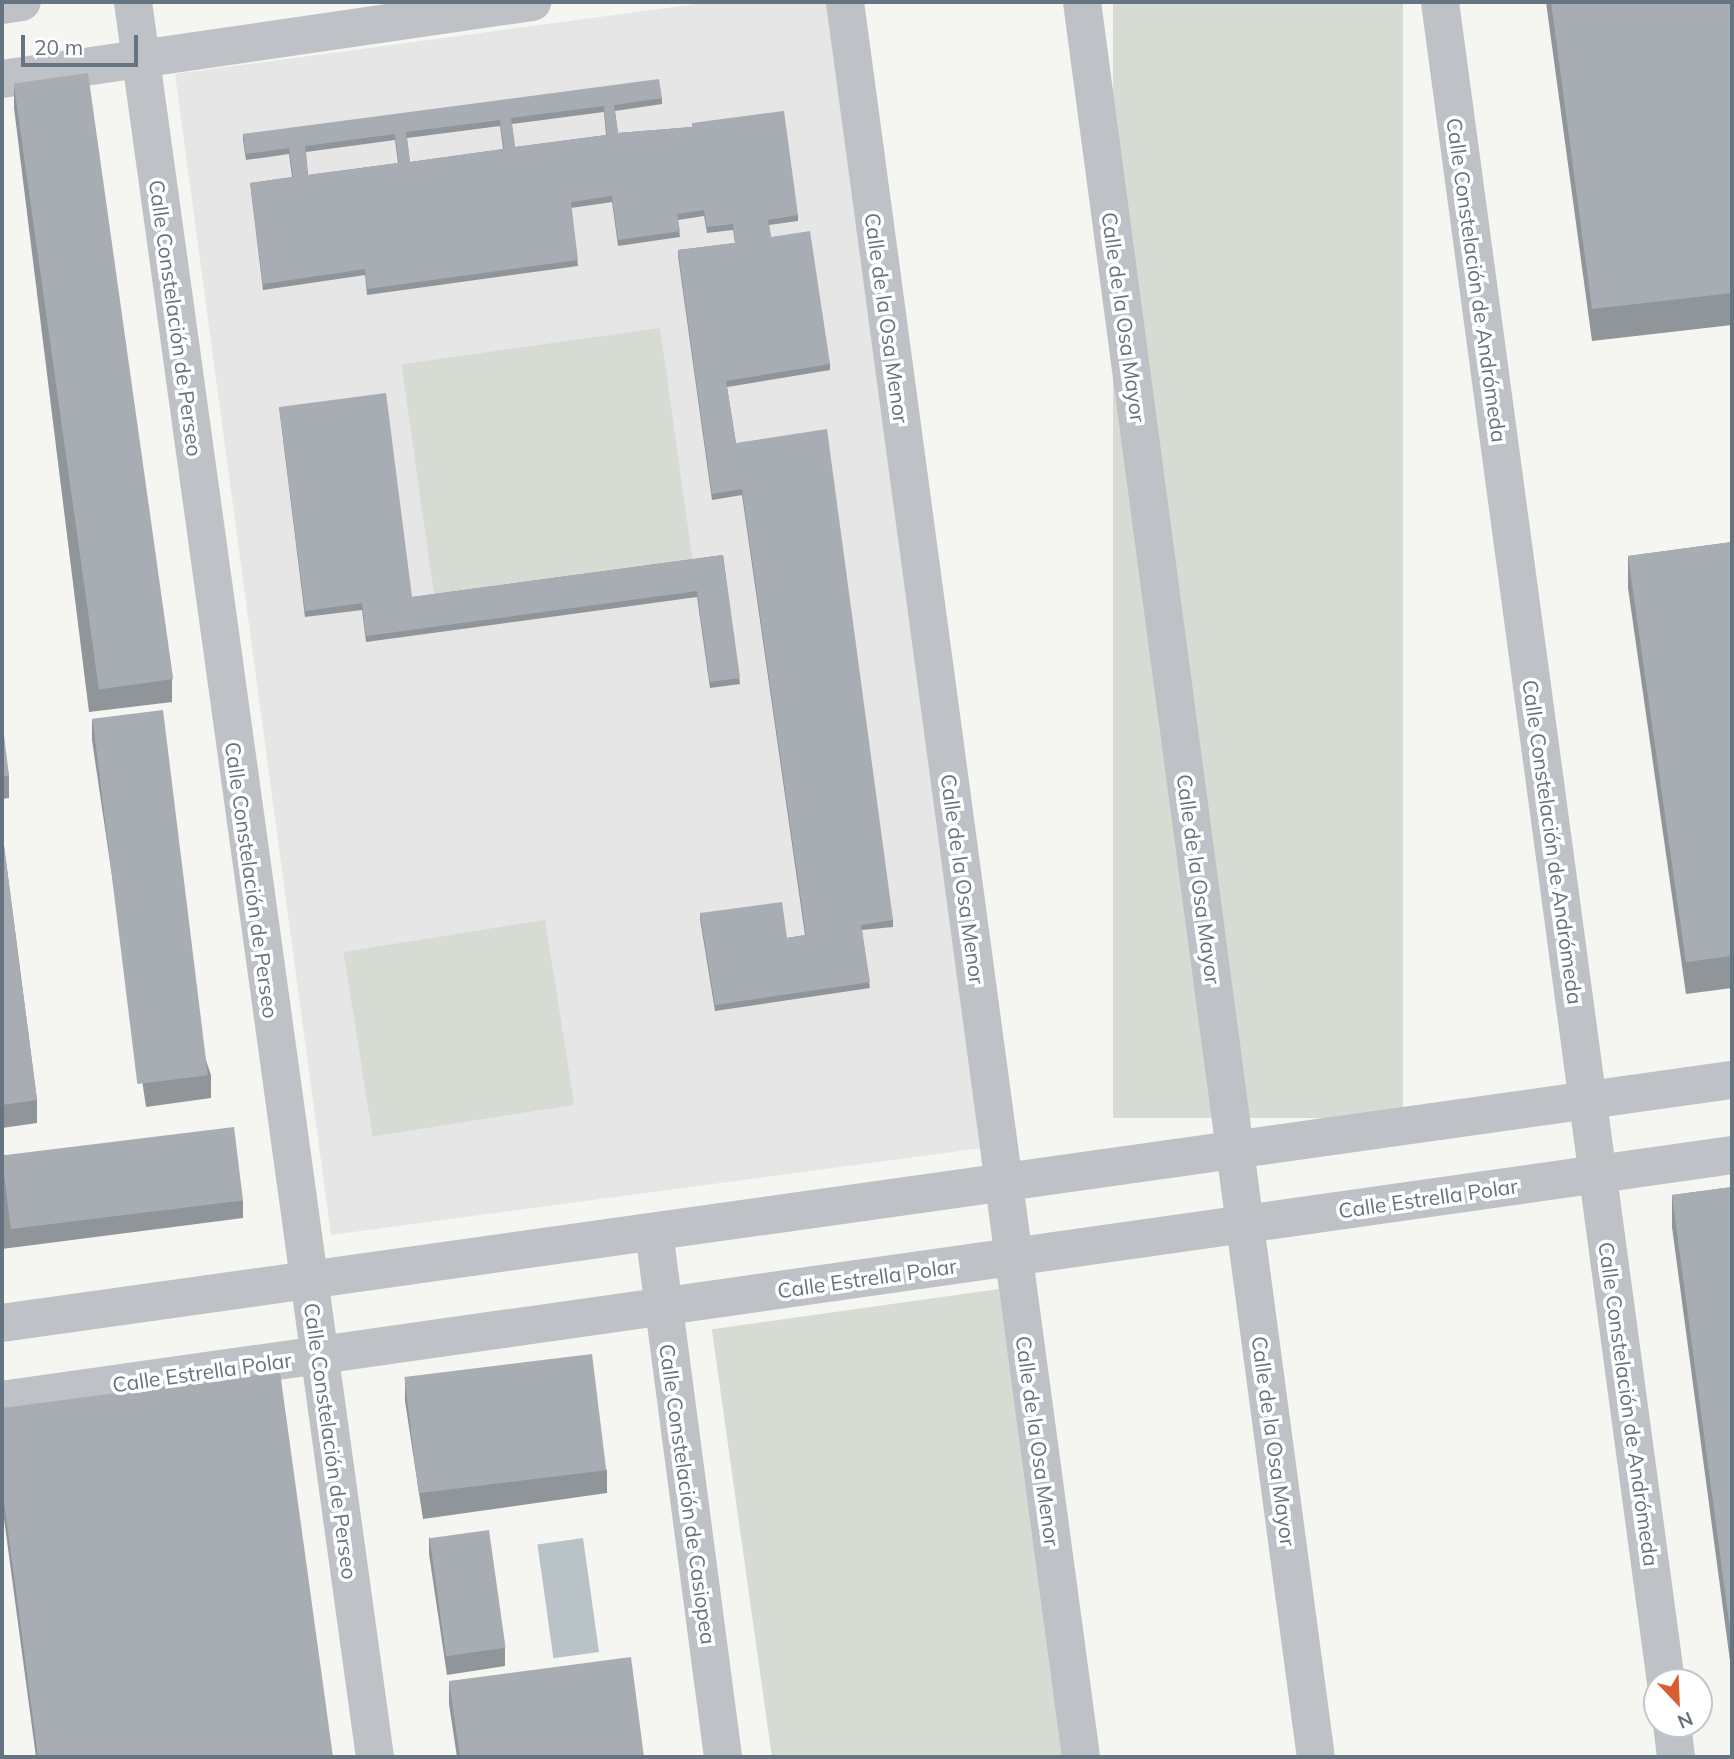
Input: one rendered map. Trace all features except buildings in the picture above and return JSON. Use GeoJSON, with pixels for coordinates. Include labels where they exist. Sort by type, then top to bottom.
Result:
{"type":"FeatureCollection","features":[{"type":"Feature","properties":{"kind":"street"},"geometry":{"type":"LineString","coordinates":[[2,5],[22,2]]}},
{"type":"Feature","properties":{"kind":"street","name":"Calle Constelación de Perseo"},"geometry":{"type":"LineString","coordinates":[[133,2],[374,1757]]}},
{"type":"Feature","properties":{"kind":"street"},"geometry":{"type":"LineString","coordinates":[[2,79],[491,5],[532,2]]}},
{"type":"Feature","properties":{"kind":"street","name":"Calle de la Osa Menor"},"geometry":{"type":"LineString","coordinates":[[845,2],[1081,1757]]}},
{"type":"Feature","properties":{"kind":"street","name":"Calle de la Osa Mayor"},"geometry":{"type":"LineString","coordinates":[[1082,2],[1317,1757]]}},
{"type":"Feature","properties":{"kind":"street","name":"Calle Constelación de Andrómeda"},"geometry":{"type":"LineString","coordinates":[[1440,2],[1664,1668]]}},
{"type":"Feature","properties":{"kind":"street"},"geometry":{"type":"LineString","coordinates":[[2,1324],[1732,1080]]}},
{"type":"Feature","properties":{"kind":"street","name":"Calle Estrella Polar"},"geometry":{"type":"LineString","coordinates":[[2,1400],[1732,1155]]}},
{"type":"Feature","properties":{"kind":"street","name":"Calle Constelación de Casiopea"},"geometry":{"type":"LineString","coordinates":[[653,1231],[723,1757]]}},
{"type":"Feature","properties":{"kind":"street"},"geometry":{"type":"LineString","coordinates":[[1674,1738],[1676,1757]]}},
{"type":"Feature","properties":{"kind":"shaded area"},"geometry":{"type":"Polygon","coordinates":[[[711,2],[828,2],[982,1148],[331,1235],[175,74],[711,2]]]}},
{"type":"Feature","properties":{"kind":"shaded area"},"geometry":{"type":"Polygon","coordinates":[[[1113,2],[1403,2],[1403,1118],[1113,1118],[1113,2]]]}},
{"type":"Feature","properties":{"kind":"shaded area"},"geometry":{"type":"Polygon","coordinates":[[[660,328],[693,560],[434,596],[402,364],[660,328]]]}},
{"type":"Feature","properties":{"kind":"shaded area"},"geometry":{"type":"Polygon","coordinates":[[[545,920],[574,1105],[373,1137],[344,952],[545,920]]]}},
{"type":"Feature","properties":{"kind":"shaded area"},"geometry":{"type":"Polygon","coordinates":[[[999,1289],[1065,1756],[772,1757],[712,1329],[999,1289]]]}},
{"type":"Feature","properties":{"kind":"shaded area"},"geometry":{"type":"Polygon","coordinates":[[[583,1538],[599,1652],[553,1658],[537,1544],[583,1538]]]}}]}
